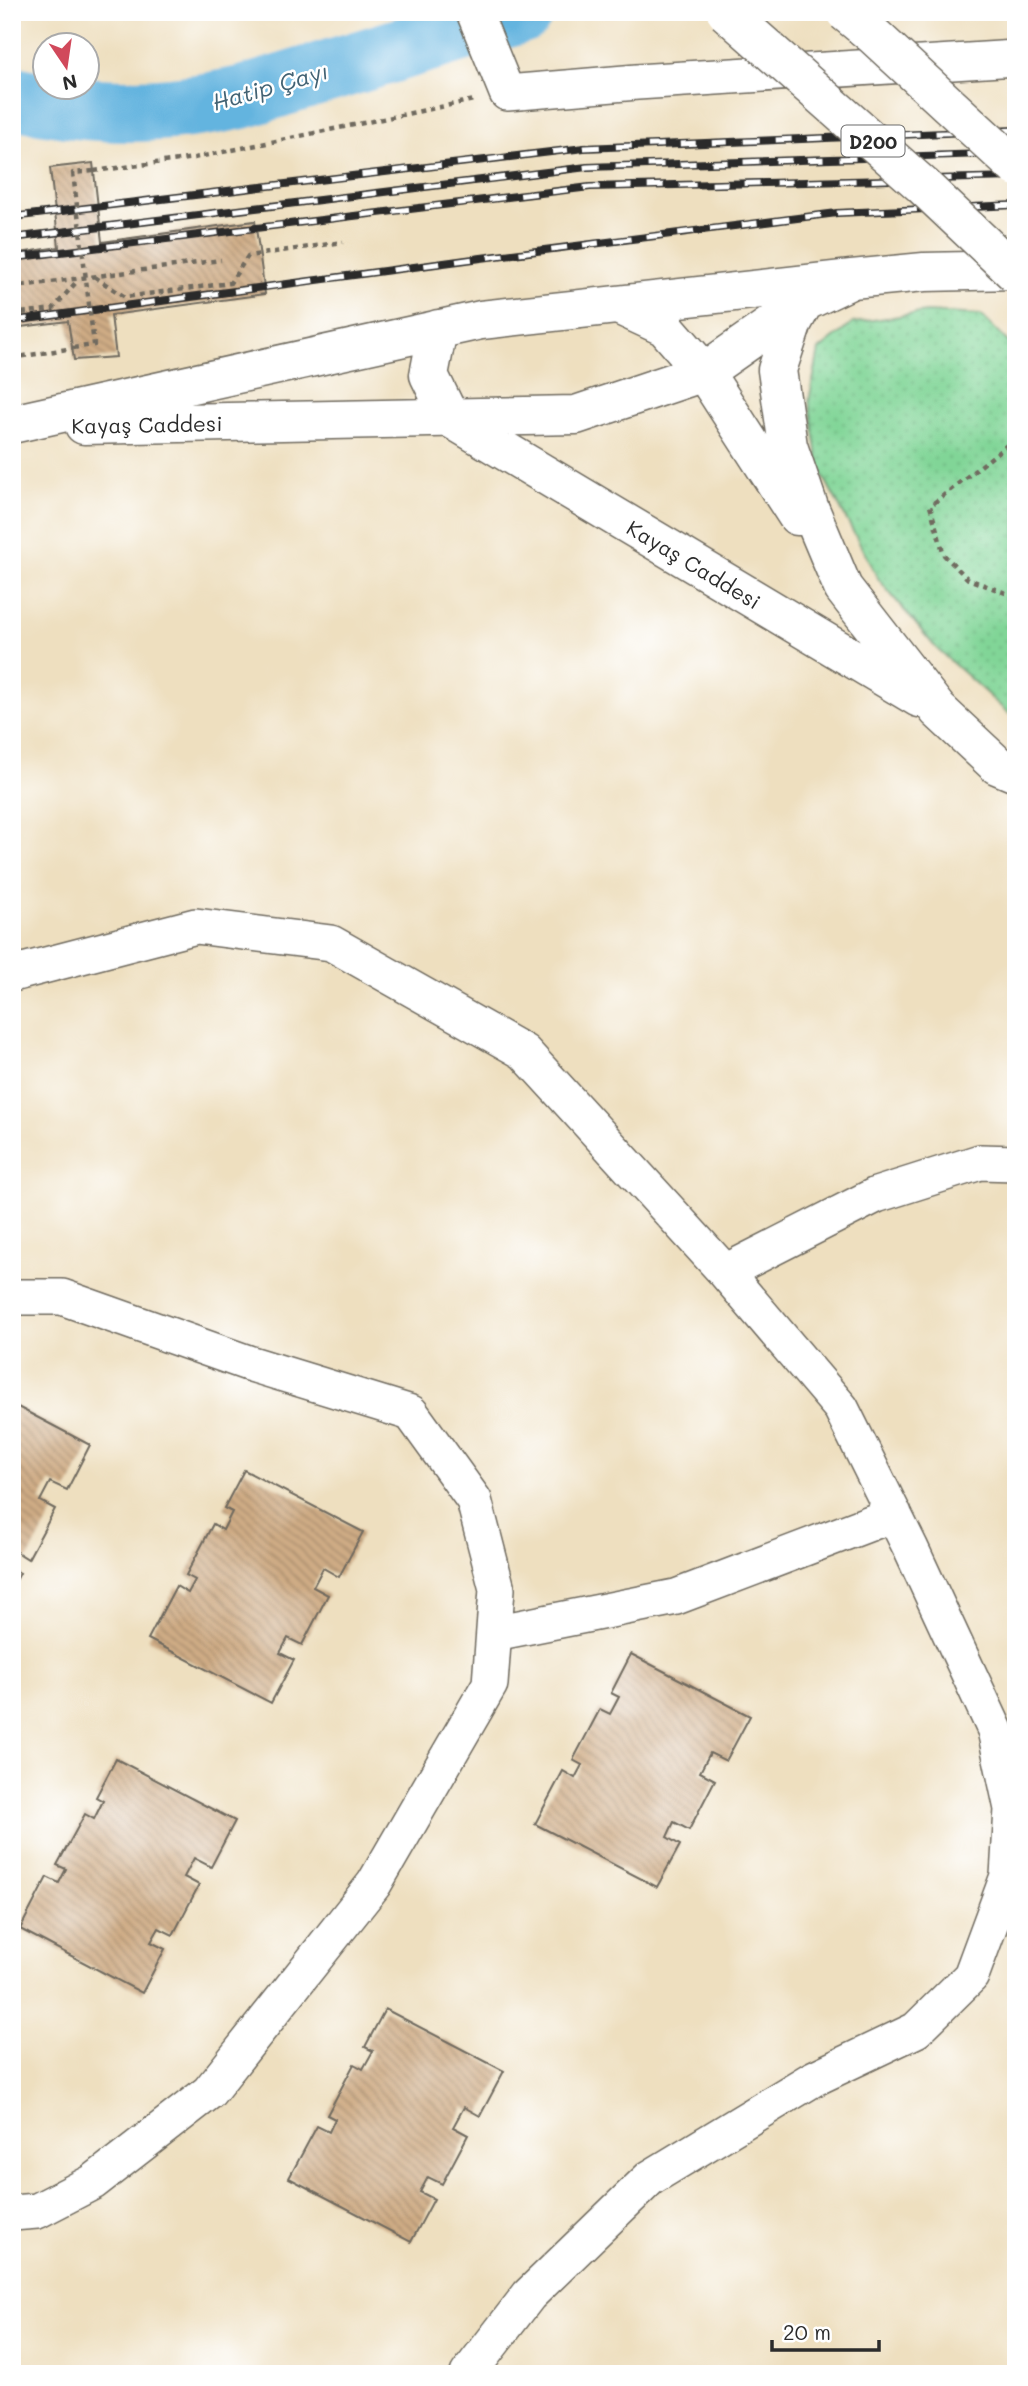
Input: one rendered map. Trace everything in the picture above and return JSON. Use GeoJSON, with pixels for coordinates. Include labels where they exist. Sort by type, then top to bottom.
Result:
{"type":"FeatureCollection","features":[{"type":"Feature","properties":{"kind":"main road","name":"D200"},"geometry":{"type":"LineString","coordinates":[[726,12],[1016,272]]}},
{"type":"Feature","properties":{"kind":"main road"},"geometry":{"type":"LineString","coordinates":[[845,12],[1016,167]]}},
{"type":"Feature","properties":{"kind":"main road","name":"Kayaş Caddesi"},"geometry":{"type":"LineString","coordinates":[[12,425],[576,415],[704,372],[804,302],[852,279],[924,272],[1016,272]]}},
{"type":"Feature","properties":{"kind":"main road"},"geometry":{"type":"LineString","coordinates":[[12,425],[481,320],[852,279]]}},
{"type":"Feature","properties":{"kind":"main road","name":"Kayaş Caddesi"},"geometry":{"type":"LineString","coordinates":[[804,302],[793,322],[777,370],[788,446],[809,508],[843,588],[939,710],[997,765],[1016,773]]}},
{"type":"Feature","properties":{"kind":"main road"},"geometry":{"type":"LineString","coordinates":[[618,304],[665,327],[704,372],[843,588]]}},
{"type":"Feature","properties":{"kind":"main road"},"geometry":{"type":"LineString","coordinates":[[438,329],[429,375],[450,418]]}},
{"type":"Feature","properties":{"kind":"main road","name":"Kayaş Caddesi"},"geometry":{"type":"LineString","coordinates":[[450,418],[939,710]]}},
{"type":"Feature","properties":{"kind":"street"},"geometry":{"type":"LineString","coordinates":[[474,12],[507,93],[1016,58]]}},
{"type":"Feature","properties":{"kind":"street"},"geometry":{"type":"LineString","coordinates":[[12,974],[196,926],[331,943],[524,1052],[725,1272],[841,1408],[995,1730],[1012,1809],[1008,1876],[971,1976],[916,2030],[813,2079],[650,2178],[528,2295],[468,2374]]}},
{"type":"Feature","properties":{"kind":"street"},"geometry":{"type":"LineString","coordinates":[[725,1272],[876,1195],[980,1162],[1016,1163]]}},
{"type":"Feature","properties":{"kind":"street"},"geometry":{"type":"LineString","coordinates":[[12,1297],[62,1297],[248,1363],[411,1413],[474,1500],[497,1588],[490,1684],[374,1884],[209,2092],[93,2182],[37,2211],[12,2213]]}},
{"type":"Feature","properties":{"kind":"street"},"geometry":{"type":"LineString","coordinates":[[494,1633],[676,1597],[894,1514]]}},
{"type":"Feature","properties":{"kind":"path"},"geometry":{"type":"LineString","coordinates":[[12,358],[94,345],[73,173],[194,158],[507,93]]}},
{"type":"Feature","properties":{"kind":"path"},"geometry":{"type":"LineString","coordinates":[[95,277],[125,298],[230,283],[248,256],[343,242]]}},
{"type":"Feature","properties":{"kind":"path"},"geometry":{"type":"LineString","coordinates":[[12,287],[221,260]]}},
{"type":"Feature","properties":{"kind":"path"},"geometry":{"type":"LineString","coordinates":[[12,314],[53,309],[79,279]]}},
{"type":"Feature","properties":{"kind":"path"},"geometry":{"type":"LineString","coordinates":[[1016,438],[930,506],[944,555],[968,579],[1016,597]]}},
{"type":"Feature","properties":{"kind":"green space"},"geometry":{"type":"Polygon","coordinates":[[[927,312],[981,315],[1016,350],[1016,717],[1008,713],[936,648],[879,580],[820,470],[809,401],[819,350],[853,323],[927,312]]]}},
{"type":"Feature","properties":{"kind":"building"},"geometry":{"type":"Polygon","coordinates":[[[93,163],[102,242],[255,221],[265,294],[111,315],[116,357],[74,360],[68,321],[12,328],[12,254],[59,247],[50,168],[93,163]]]}},
{"type":"Feature","properties":{"kind":"building"},"geometry":{"type":"Polygon","coordinates":[[[12,1404],[90,1445],[67,1490],[50,1482],[40,1501],[55,1509],[28,1559],[15,1551],[12,1556],[12,1404]]]}},
{"type":"Feature","properties":{"kind":"building"},"geometry":{"type":"Polygon","coordinates":[[[244,1470],[363,1532],[339,1577],[323,1568],[313,1587],[328,1595],[302,1645],[288,1638],[280,1653],[294,1660],[271,1703],[148,1639],[176,1586],[188,1593],[195,1580],[186,1575],[213,1524],[223,1530],[232,1512],[224,1508],[244,1470]]]}},
{"type":"Feature","properties":{"kind":"building"},"geometry":{"type":"Polygon","coordinates":[[[12,1569],[20,1573],[12,1588],[12,1569]]]}},
{"type":"Feature","properties":{"kind":"building"},"geometry":{"type":"Polygon","coordinates":[[[631,1654],[750,1716],[726,1761],[710,1753],[700,1772],[715,1780],[689,1830],[674,1822],[667,1837],[680,1845],[657,1887],[535,1824],[563,1771],[575,1778],[582,1765],[573,1760],[600,1709],[610,1714],[619,1697],[611,1693],[631,1654]]]}},
{"type":"Feature","properties":{"kind":"building"},"geometry":{"type":"Polygon","coordinates":[[[116,1759],[235,1821],[211,1867],[194,1858],[184,1877],[199,1885],[173,1935],[159,1928],[151,1942],[165,1949],[142,1993],[20,1929],[47,1877],[59,1883],[66,1869],[57,1865],[85,1814],[94,1819],[103,1801],[96,1797],[116,1759]]]}},
{"type":"Feature","properties":{"kind":"building"},"geometry":{"type":"Polygon","coordinates":[[[385,2009],[504,2071],[480,2116],[464,2107],[453,2127],[468,2135],[442,2184],[428,2177],[420,2192],[434,2199],[411,2242],[289,2178],[317,2126],[329,2132],[335,2119],[327,2115],[354,2064],[363,2069],[373,2051],[365,2047],[385,2009]]]}},
{"type":"Feature","properties":{"kind":"waterway","name":"Hatip Çayı"},"geometry":{"type":"LineString","coordinates":[[12,97],[100,110],[156,110],[214,103],[244,97],[522,12]]}},
{"type":"Feature","properties":{"kind":"railway"},"geometry":{"type":"LineString","coordinates":[[12,217],[584,148],[1016,130]]}},
{"type":"Feature","properties":{"kind":"railway"},"geometry":{"type":"LineString","coordinates":[[12,238],[587,167],[1016,153]]}},
{"type":"Feature","properties":{"kind":"railway"},"geometry":{"type":"LineString","coordinates":[[12,258],[590,187],[1016,177]]}},
{"type":"Feature","properties":{"kind":"railway"},"geometry":{"type":"LineString","coordinates":[[12,321],[837,213],[1016,205]]}}]}
